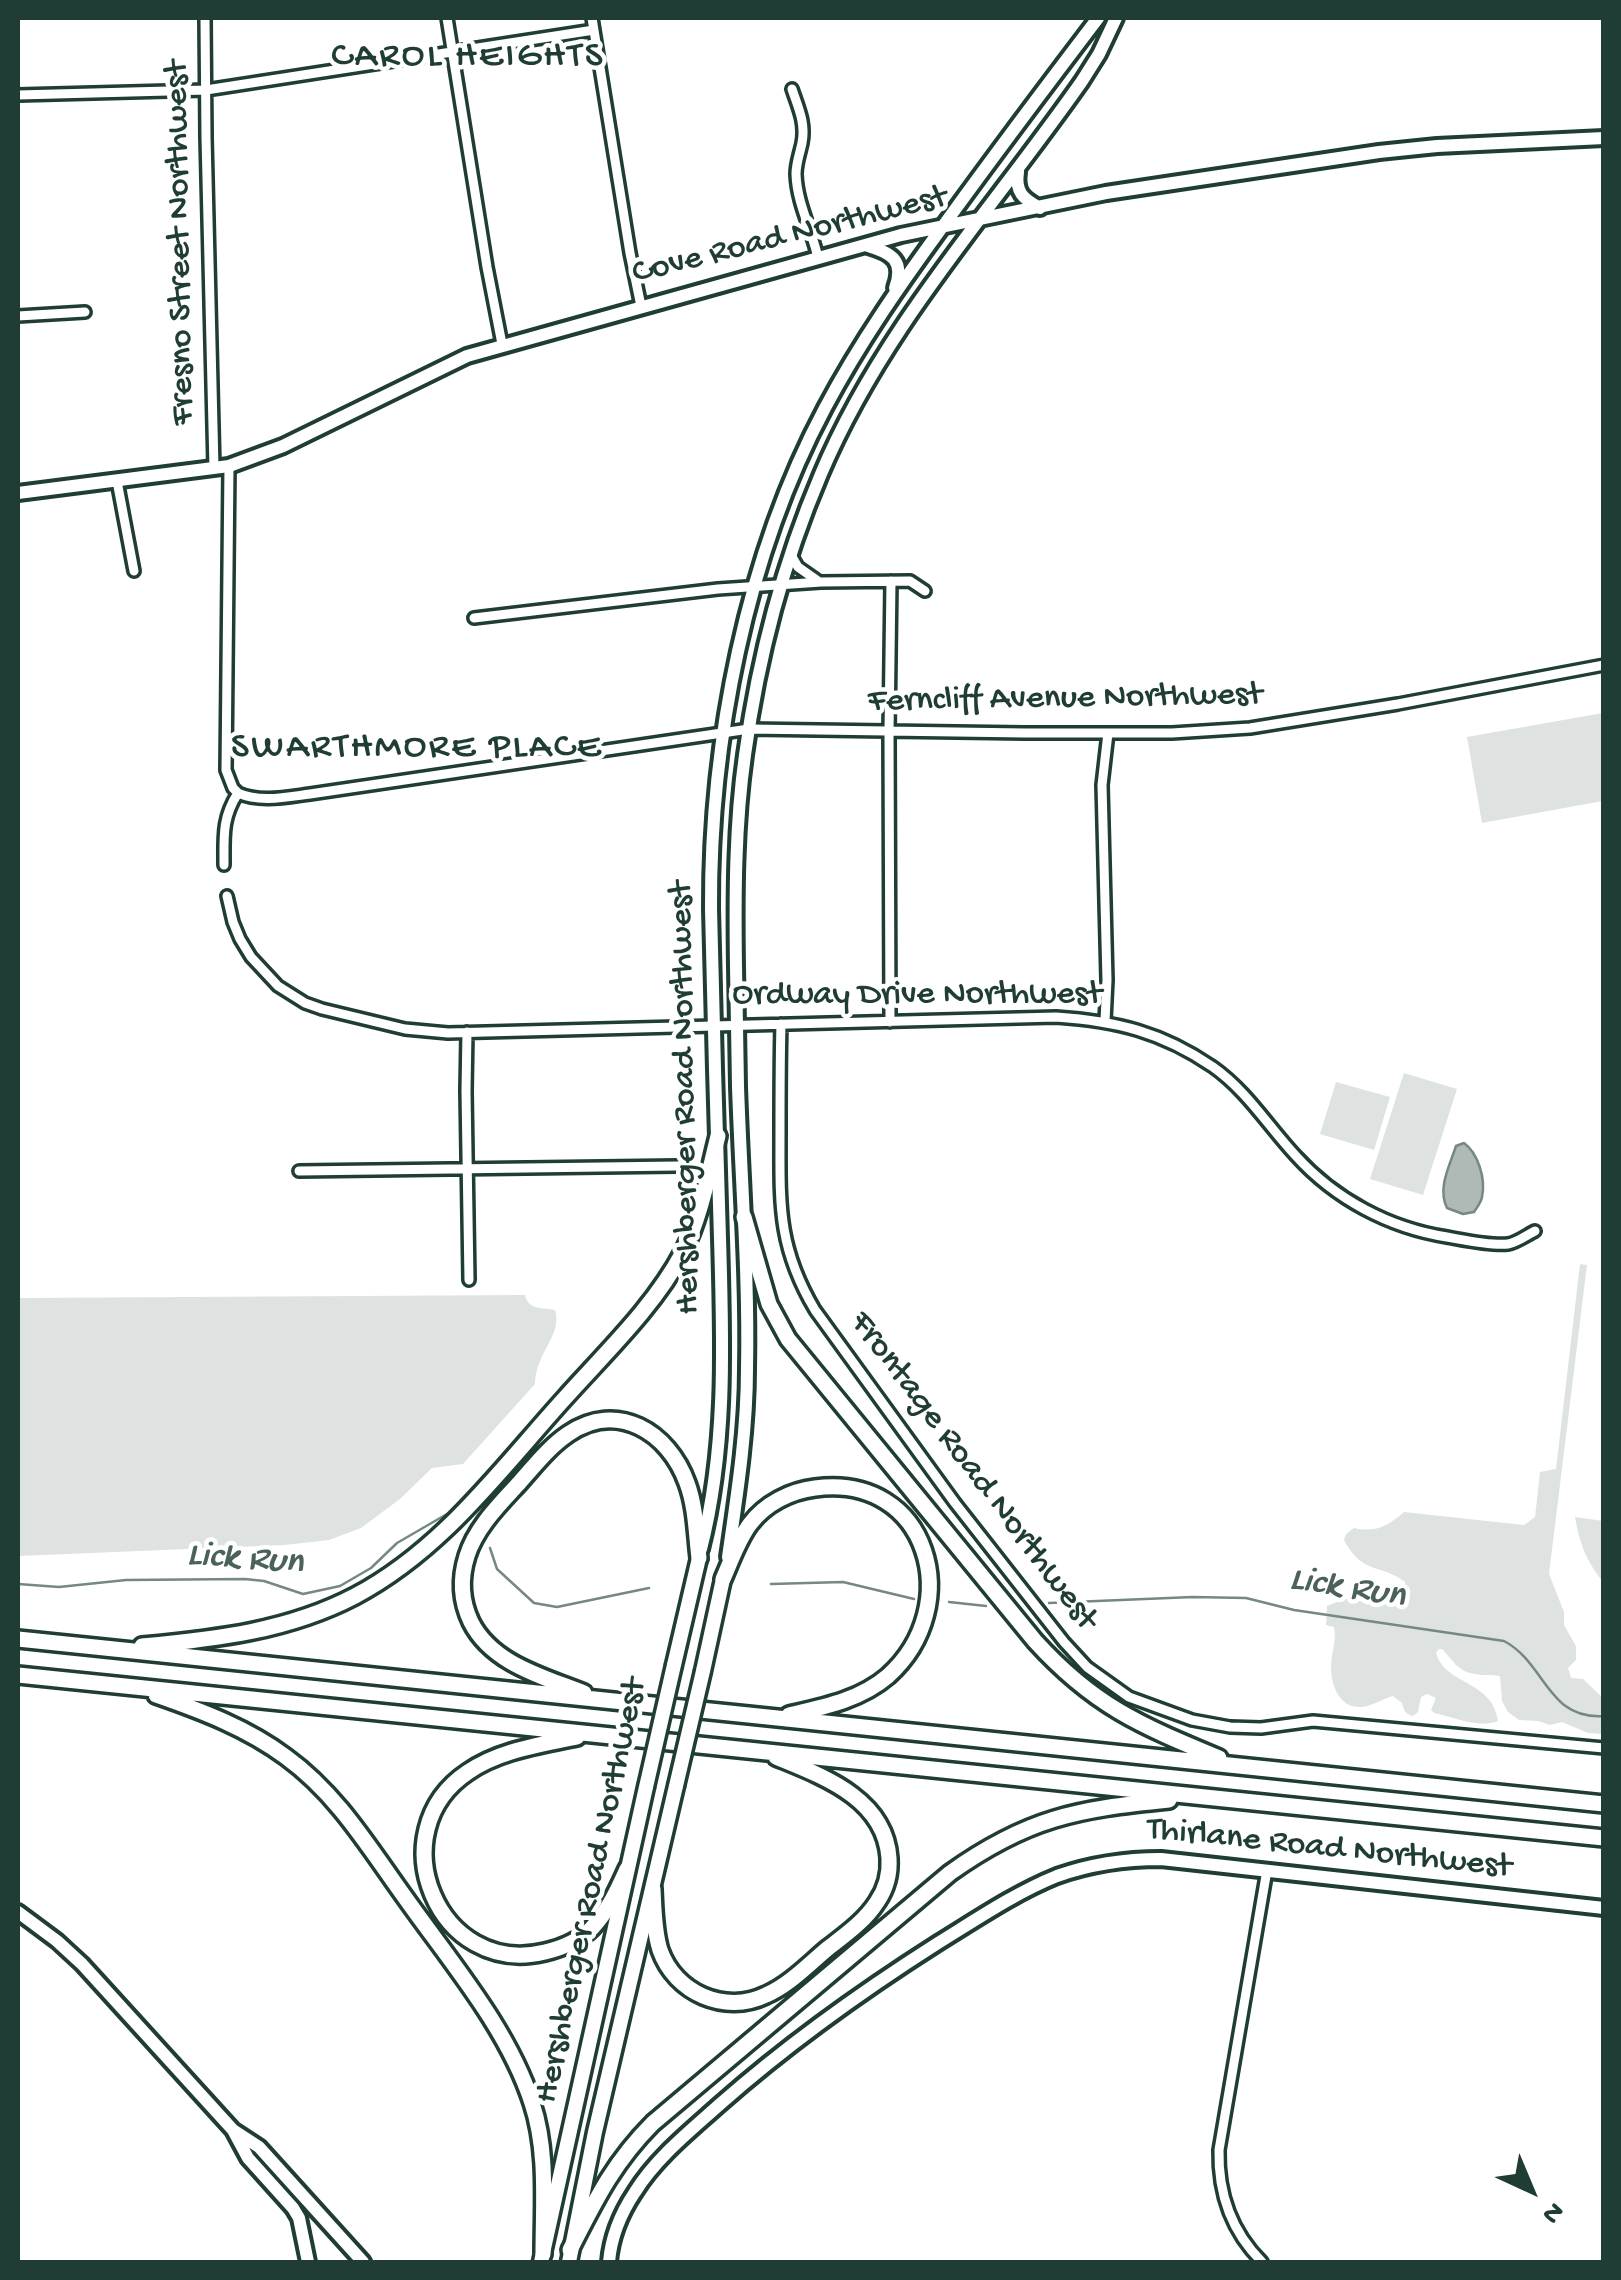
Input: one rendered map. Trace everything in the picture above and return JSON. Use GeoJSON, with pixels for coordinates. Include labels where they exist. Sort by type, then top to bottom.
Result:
{"type":"FeatureCollection","features":[{"type":"Feature","properties":{"kind":"highway"},"geometry":{"type":"LineString","coordinates":[[112,1650],[234,1636],[294,1622],[354,1597],[426,1548],[498,1475],[653,1298],[682,1253],[697,1219],[718,1136]]}},
{"type":"Feature","properties":{"kind":"highway"},"geometry":{"type":"LineString","coordinates":[[744,1217],[770,1304],[788,1339],[1045,1652],[1073,1680],[1119,1713],[1236,1765]]}},
{"type":"Feature","properties":{"kind":"highway"},"geometry":{"type":"LineString","coordinates":[[602,1699],[513,1664],[476,1630],[466,1610],[462,1583],[467,1555],[478,1532],[557,1442],[590,1423],[617,1420],[650,1432],[680,1466],[692,1497],[699,1558]]}},
{"type":"Feature","properties":{"kind":"highway"},"geometry":{"type":"LineString","coordinates":[[723,1579],[744,1534],[762,1512],[782,1498],[811,1488],[847,1487],[872,1494],[898,1511],[922,1542],[930,1572],[929,1604],[919,1634],[900,1664],[858,1695],[777,1718]]}},
{"type":"Feature","properties":{"kind":"highway"},"geometry":{"type":"LineString","coordinates":[[18,1639],[1604,1804]]}},
{"type":"Feature","properties":{"kind":"highway"},"geometry":{"type":"LineString","coordinates":[[18,1674],[1604,1838]]}},
{"type":"Feature","properties":{"kind":"highway"},"geometry":{"type":"LineString","coordinates":[[128,1686],[245,1731],[309,1776],[350,1818],[500,2033],[526,2084],[542,2153],[542,2258]]}},
{"type":"Feature","properties":{"kind":"highway"},"geometry":{"type":"LineString","coordinates":[[593,1734],[504,1754],[458,1779],[431,1818],[424,1844],[425,1871],[442,1914],[461,1934],[489,1950],[519,1956],[554,1950],[580,1938],[601,1916],[627,1868]]}},
{"type":"Feature","properties":{"kind":"highway"},"geometry":{"type":"LineString","coordinates":[[652,1889],[659,1946],[671,1971],[703,1997],[730,2003],[759,1998],[782,1986],[858,1924],[877,1902],[887,1880],[889,1859],[884,1836],[871,1813],[842,1787],[763,1752]]}},
{"type":"Feature","properties":{"kind":"highway"},"geometry":{"type":"LineString","coordinates":[[570,2256],[611,2171],[653,2123],[950,1873],[1022,1830],[1071,1813],[1198,1797]]}},
{"type":"Feature","properties":{"kind":"main road","name":"Hershberger Road Northwest"},"geometry":{"type":"LineString","coordinates":[[542,2258],[715,1473],[722,1389],[713,838],[732,684],[756,586],[780,510],[823,410],[864,339],[1098,18]]}},
{"type":"Feature","properties":{"kind":"main road","name":"Hershberger Road Northwest"},"geometry":{"type":"LineString","coordinates":[[570,2256],[723,1579],[739,1478],[748,1370],[737,1025],[737,859],[744,767],[764,652],[781,585],[822,471],[870,376],[926,289],[1082,81],[1116,18]]}},
{"type":"Feature","properties":{"kind":"main road","name":"Cove Road Northwest"},"geometry":{"type":"LineString","coordinates":[[18,493],[229,466],[283,446],[466,356],[942,227],[1106,193],[1379,152],[1604,138]]}},
{"type":"Feature","properties":{"kind":"main road"},"geometry":{"type":"LineString","coordinates":[[1018,168],[1020,195],[1040,208]]}},
{"type":"Feature","properties":{"kind":"main road"},"geometry":{"type":"LineString","coordinates":[[866,245],[884,251],[898,265],[892,296]]}},
{"type":"Feature","properties":{"kind":"main road","name":"Thirlane Road Northwest"},"geometry":{"type":"LineString","coordinates":[[609,2262],[616,2230],[634,2192],[671,2148],[762,2068],[832,2013],[1006,1901],[1059,1876],[1112,1862],[1161,1859],[1604,1908]]}},
{"type":"Feature","properties":{"kind":"main road"},"geometry":{"type":"LineString","coordinates":[[18,1912],[82,1964],[233,2130],[248,2158],[299,2218],[308,2262]]}},
{"type":"Feature","properties":{"kind":"main road"},"geometry":{"type":"LineString","coordinates":[[233,2130],[259,2147],[363,2262]]}},
{"type":"Feature","properties":{"kind":"street","name":"Fresno Street Northwest"},"geometry":{"type":"LineString","coordinates":[[205,18],[214,468]]}},
{"type":"Feature","properties":{"kind":"street"},"geometry":{"type":"LineString","coordinates":[[447,18],[502,344]]}},
{"type":"Feature","properties":{"kind":"street"},"geometry":{"type":"LineString","coordinates":[[592,18],[641,306]]}},
{"type":"Feature","properties":{"kind":"street"},"geometry":{"type":"LineString","coordinates":[[18,95],[206,90],[594,30]]}},
{"type":"Feature","properties":{"kind":"street"},"geometry":{"type":"LineString","coordinates":[[792,89],[804,129],[796,174],[800,202],[818,258]]}},
{"type":"Feature","properties":{"kind":"street"},"geometry":{"type":"LineString","coordinates":[[18,316],[85,312]]}},
{"type":"Feature","properties":{"kind":"street"},"geometry":{"type":"LineString","coordinates":[[224,865],[224,822],[238,793],[226,770],[229,466]]}},
{"type":"Feature","properties":{"kind":"street"},"geometry":{"type":"LineString","coordinates":[[117,481],[134,571]]}},
{"type":"Feature","properties":{"kind":"street"},"geometry":{"type":"LineString","coordinates":[[791,555],[798,567],[820,582]]}},
{"type":"Feature","properties":{"kind":"street"},"geometry":{"type":"LineString","coordinates":[[890,1022],[891,580]]}},
{"type":"Feature","properties":{"kind":"street"},"geometry":{"type":"LineString","coordinates":[[474,618],[820,582],[910,580],[924,591]]}},
{"type":"Feature","properties":{"kind":"street","name":"Ferncliff Avenue Northwest"},"geometry":{"type":"LineString","coordinates":[[238,793],[265,798],[310,794],[749,729],[1215,731],[1291,722],[1604,665]]}},
{"type":"Feature","properties":{"kind":"street"},"geometry":{"type":"LineString","coordinates":[[1105,1021],[1102,785],[1108,733]]}},
{"type":"Feature","properties":{"kind":"street","name":"Ordway Drive Northwest"},"geometry":{"type":"LineString","coordinates":[[227,896],[233,922],[252,958],[293,996],[322,1009],[404,1029],[467,1032],[1056,1017],[1105,1021],[1148,1032],[1217,1070],[1252,1102],[1311,1172],[1339,1194],[1384,1218],[1430,1234],[1510,1244],[1535,1231]]}},
{"type":"Feature","properties":{"kind":"street","name":"Frontage Road Northwest"},"geometry":{"type":"LineString","coordinates":[[781,1024],[780,1205],[786,1248],[803,1290],[975,1529],[1087,1667],[1114,1688],[1142,1702],[1192,1720],[1230,1727],[1261,1728],[1313,1720],[1604,1748]]}},
{"type":"Feature","properties":{"kind":"street"},"geometry":{"type":"LineString","coordinates":[[467,1032],[469,1280]]}},
{"type":"Feature","properties":{"kind":"street"},"geometry":{"type":"LineString","coordinates":[[299,1171],[678,1166]]}},
{"type":"Feature","properties":{"kind":"street"},"geometry":{"type":"LineString","coordinates":[[1262,2262],[1240,2238],[1232,2222],[1221,2187],[1219,2150],[1266,1870]]}},
{"type":"Feature","properties":{"kind":"shaded area"},"geometry":{"type":"Polygon","coordinates":[[[1603,713],[1603,801],[1482,823],[1467,737],[1603,713]]]}},
{"type":"Feature","properties":{"kind":"shaded area"},"geometry":{"type":"Polygon","coordinates":[[[1404,1073],[1457,1089],[1423,1195],[1370,1179],[1404,1073]]]}},
{"type":"Feature","properties":{"kind":"shaded area"},"geometry":{"type":"Polygon","coordinates":[[[1336,1082],[1390,1097],[1374,1150],[1320,1134],[1336,1082]]]}},
{"type":"Feature","properties":{"kind":"shaded area"},"geometry":{"type":"Polygon","coordinates":[[[1464,1143],[1477,1160],[1483,1190],[1474,1212],[1463,1214],[1447,1208],[1443,1193],[1456,1146],[1464,1143]]]}},
{"type":"Feature","properties":{"kind":"shaded area"},"geometry":{"type":"Polygon","coordinates":[[[1580,1264],[1587,1265],[1549,1574],[1564,1612],[1564,1625],[1576,1646],[1576,1660],[1568,1668],[1571,1678],[1583,1679],[1603,1698],[1603,1734],[1588,1733],[1562,1722],[1550,1725],[1519,1720],[1502,1701],[1500,1676],[1464,1671],[1442,1649],[1436,1653],[1441,1664],[1488,1698],[1498,1721],[1475,1723],[1434,1713],[1431,1710],[1436,1698],[1427,1694],[1421,1697],[1418,1712],[1413,1716],[1393,1696],[1366,1706],[1348,1704],[1338,1695],[1333,1682],[1335,1632],[1334,1627],[1326,1625],[1327,1606],[1362,1594],[1395,1591],[1405,1587],[1405,1582],[1358,1559],[1344,1540],[1346,1534],[1354,1528],[1381,1527],[1404,1512],[1524,1525],[1535,1517],[1540,1472],[1556,1469],[1580,1264]]]}},
{"type":"Feature","properties":{"kind":"shaded area"},"geometry":{"type":"Polygon","coordinates":[[[525,1295],[533,1306],[555,1310],[555,1328],[539,1363],[535,1384],[463,1464],[432,1468],[400,1499],[361,1528],[329,1540],[285,1545],[18,1556],[18,1298],[525,1295]]]}},
{"type":"Feature","properties":{"kind":"shaded area"},"geometry":{"type":"Polygon","coordinates":[[[1575,1517],[1603,1521],[1603,1582],[1584,1552],[1575,1517]]]}},
{"type":"Feature","properties":{"kind":"waterway","name":"Lick Run"},"geometry":{"type":"LineString","coordinates":[[18,1584],[59,1587],[126,1580],[245,1579],[303,1594],[340,1586],[371,1568],[397,1543],[447,1514]]}},
{"type":"Feature","properties":{"kind":"waterway","name":"Lick Run"},"geometry":{"type":"LineString","coordinates":[[490,1548],[497,1569],[534,1603],[557,1607],[649,1588]]}},
{"type":"Feature","properties":{"kind":"waterway","name":"Lick Run"},"geometry":{"type":"LineString","coordinates":[[771,1584],[843,1582],[914,1599]]}},
{"type":"Feature","properties":{"kind":"waterway","name":"Lick Run"},"geometry":{"type":"LineString","coordinates":[[1049,1603],[1246,1598],[1294,1610],[1504,1641],[1529,1663],[1558,1700],[1585,1715],[1604,1716]]}},
{"type":"Feature","properties":{"kind":"waterway","name":"Lick Run"},"geometry":{"type":"LineString","coordinates":[[949,1602],[986,1606]]}},
{"type":"Feature","properties":{"kind":"district","name":"CAROL HEIGHTS"},"geometry":{"type":"Point","coordinates":[468,58]}},
{"type":"Feature","properties":{"kind":"district","name":"SWARTHMORE PLACE"},"geometry":{"type":"Point","coordinates":[417,749]}}]}
